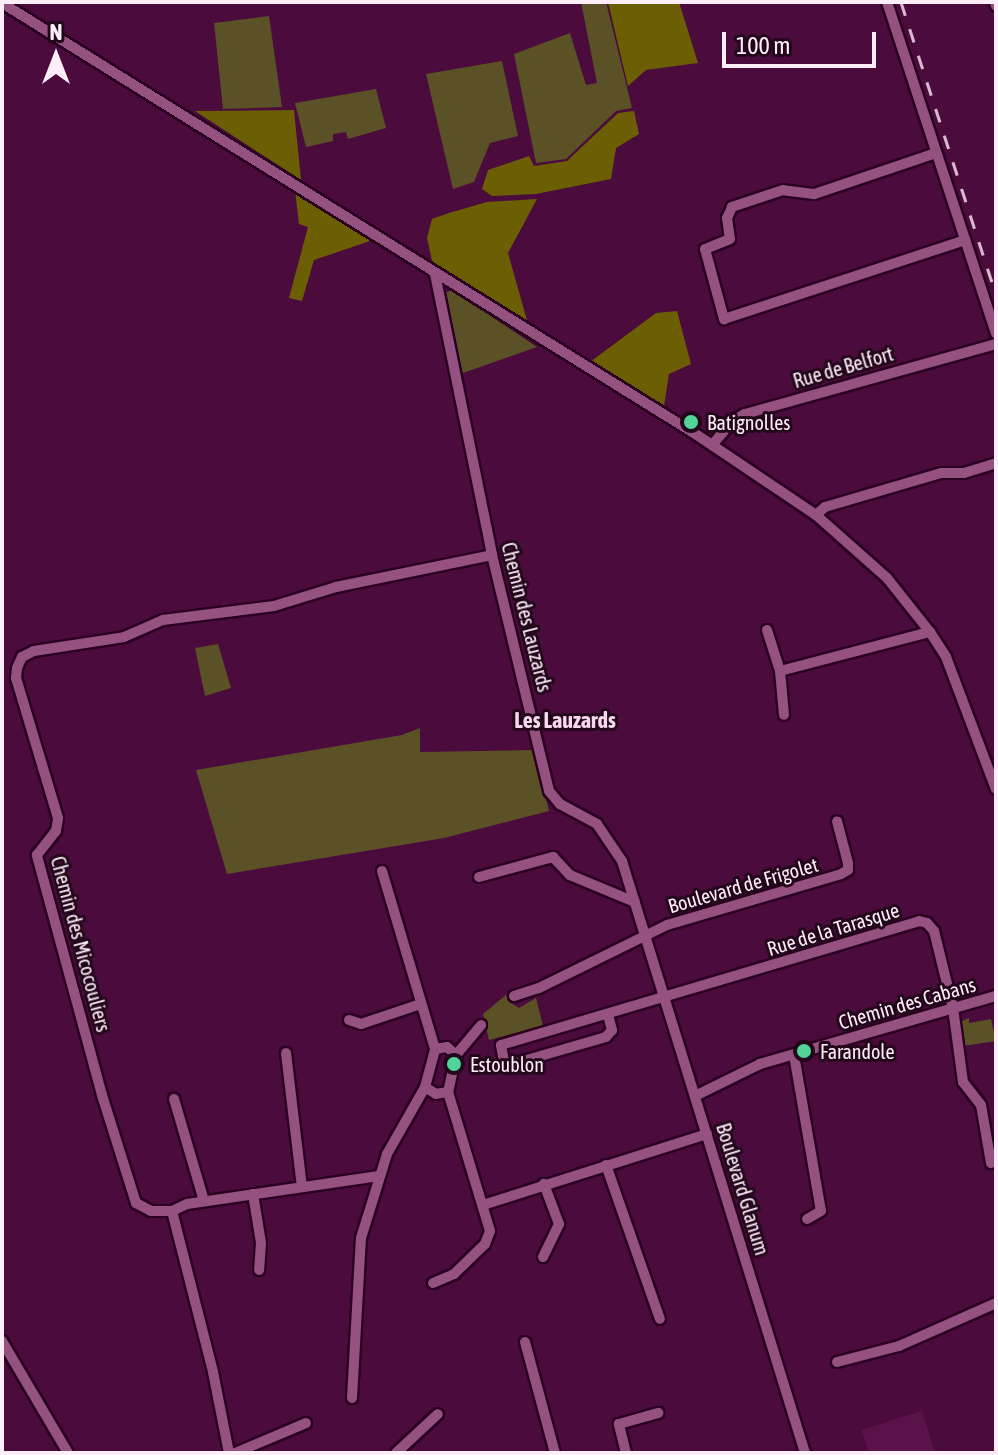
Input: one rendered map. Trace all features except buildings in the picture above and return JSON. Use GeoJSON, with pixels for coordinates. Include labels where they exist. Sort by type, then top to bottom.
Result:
{"type":"FeatureCollection","features":[{"type":"Feature","properties":{"kind":"street"},"geometry":{"type":"LineString","coordinates":[[887,2],[996,334]]}},
{"type":"Feature","properties":{"kind":"street"},"geometry":{"type":"LineString","coordinates":[[2,3],[712,445],[816,515],[887,578],[930,632],[946,657],[996,789]]}},
{"type":"Feature","properties":{"kind":"street"},"geometry":{"type":"LineString","coordinates":[[936,153],[814,194],[783,190],[732,207],[727,218],[730,239],[705,249],[724,319],[965,240]]}},
{"type":"Feature","properties":{"kind":"street","name":"Chemin des Lauzards"},"geometry":{"type":"LineString","coordinates":[[435,274],[492,555],[549,791],[560,804],[597,824],[622,861],[645,935]]}},
{"type":"Feature","properties":{"kind":"street","name":"Rue de Belfort"},"geometry":{"type":"LineString","coordinates":[[712,445],[734,420],[745,414],[996,344]]}},
{"type":"Feature","properties":{"kind":"street"},"geometry":{"type":"LineString","coordinates":[[816,515],[825,507],[941,473],[964,473],[996,463]]}},
{"type":"Feature","properties":{"kind":"street","name":"Chemin des Micocouliers"},"geometry":{"type":"LineString","coordinates":[[172,1211],[151,1211],[136,1203],[122,1167],[37,855],[56,831],[58,818],[16,678],[22,657],[34,651],[124,637],[163,620],[274,606],[336,587],[492,555]]}},
{"type":"Feature","properties":{"kind":"street"},"geometry":{"type":"LineString","coordinates":[[767,630],[780,671],[784,715]]}},
{"type":"Feature","properties":{"kind":"street"},"geometry":{"type":"LineString","coordinates":[[780,671],[930,632]]}},
{"type":"Feature","properties":{"kind":"street","name":"Boulevard de Frigolet"},"geometry":{"type":"LineString","coordinates":[[645,935],[667,925],[848,870],[837,821]]}},
{"type":"Feature","properties":{"kind":"street"},"geometry":{"type":"LineString","coordinates":[[479,877],[553,857],[570,875],[635,902]]}},
{"type":"Feature","properties":{"kind":"street"},"geometry":{"type":"LineString","coordinates":[[352,1398],[361,1238],[379,1176],[405,1118],[425,1087],[435,1049],[382,871]]}},
{"type":"Feature","properties":{"kind":"street","name":"Rue de la Tarasque"},"geometry":{"type":"LineString","coordinates":[[665,998],[919,921],[934,931],[953,1008]]}},
{"type":"Feature","properties":{"kind":"street"},"geometry":{"type":"LineString","coordinates":[[514,996],[539,988],[645,935]]}},
{"type":"Feature","properties":{"kind":"street","name":"Boulevard Glanum"},"geometry":{"type":"LineString","coordinates":[[645,935],[805,1453]]}},
{"type":"Feature","properties":{"kind":"street","name":"Chemin des Cabans"},"geometry":{"type":"LineString","coordinates":[[695,1096],[760,1064],[996,996]]}},
{"type":"Feature","properties":{"kind":"street"},"geometry":{"type":"LineString","coordinates":[[608,1015],[612,1030],[606,1037],[513,1064],[504,1061],[501,1045],[665,998]]}},
{"type":"Feature","properties":{"kind":"street"},"geometry":{"type":"LineString","coordinates":[[349,1020],[361,1024],[421,1004]]}},
{"type":"Feature","properties":{"kind":"street"},"geometry":{"type":"LineString","coordinates":[[953,1008],[963,1082],[981,1105],[991,1163]]}},
{"type":"Feature","properties":{"kind":"street"},"geometry":{"type":"LineString","coordinates":[[433,1283],[454,1274],[485,1244],[490,1231],[448,1092],[456,1055],[481,1025]]}},
{"type":"Feature","properties":{"kind":"street"},"geometry":{"type":"LineString","coordinates":[[435,1049],[447,1047],[456,1055]]}},
{"type":"Feature","properties":{"kind":"street"},"geometry":{"type":"LineString","coordinates":[[286,1053],[302,1187]]}},
{"type":"Feature","properties":{"kind":"street"},"geometry":{"type":"LineString","coordinates":[[794,1055],[821,1211],[807,1219]]}},
{"type":"Feature","properties":{"kind":"street"},"geometry":{"type":"LineString","coordinates":[[425,1087],[436,1094],[448,1092]]}},
{"type":"Feature","properties":{"kind":"street"},"geometry":{"type":"LineString","coordinates":[[174,1099],[204,1201]]}},
{"type":"Feature","properties":{"kind":"street"},"geometry":{"type":"LineString","coordinates":[[483,1205],[707,1134]]}},
{"type":"Feature","properties":{"kind":"street"},"geometry":{"type":"LineString","coordinates":[[606,1165],[660,1319]]}},
{"type":"Feature","properties":{"kind":"street"},"geometry":{"type":"LineString","coordinates":[[306,1423],[232,1453],[213,1388],[213,1372],[172,1211],[204,1201],[379,1176]]}},
{"type":"Feature","properties":{"kind":"street"},"geometry":{"type":"LineString","coordinates":[[543,1257],[559,1224],[544,1184]]}},
{"type":"Feature","properties":{"kind":"street"},"geometry":{"type":"LineString","coordinates":[[253,1194],[261,1243],[259,1270]]}},
{"type":"Feature","properties":{"kind":"street"},"geometry":{"type":"LineString","coordinates":[[837,1362],[899,1346],[996,1303]]}},
{"type":"Feature","properties":{"kind":"street"},"geometry":{"type":"LineString","coordinates":[[2,1341],[68,1453]]}},
{"type":"Feature","properties":{"kind":"street"},"geometry":{"type":"LineString","coordinates":[[525,1342],[555,1453]]}},
{"type":"Feature","properties":{"kind":"street"},"geometry":{"type":"LineString","coordinates":[[626,1453],[619,1424],[658,1413]]}},
{"type":"Feature","properties":{"kind":"street"},"geometry":{"type":"LineString","coordinates":[[396,1453],[438,1414]]}},
{"type":"Feature","properties":{"kind":"shaded area"},"geometry":{"type":"Polygon","coordinates":[[[581,2],[606,2],[632,108],[616,111],[566,159],[536,163],[514,54],[570,33],[586,85],[597,83],[581,2]]]}},
{"type":"Feature","properties":{"kind":"shaded area"},"geometry":{"type":"Polygon","coordinates":[[[608,2],[679,2],[698,63],[646,70],[628,86],[608,2]]]}},
{"type":"Feature","properties":{"kind":"shaded area"},"geometry":{"type":"Polygon","coordinates":[[[269,16],[282,107],[223,109],[214,23],[269,16]]]}},
{"type":"Feature","properties":{"kind":"shaded area"},"geometry":{"type":"Polygon","coordinates":[[[502,61],[518,136],[490,143],[474,182],[453,189],[426,74],[502,61]]]}},
{"type":"Feature","properties":{"kind":"shaded area"},"geometry":{"type":"Polygon","coordinates":[[[376,89],[386,128],[348,139],[346,132],[333,134],[333,141],[306,147],[295,103],[376,89]]]}},
{"type":"Feature","properties":{"kind":"shaded area"},"geometry":{"type":"Polygon","coordinates":[[[294,110],[301,180],[195,111],[294,110]]]}},
{"type":"Feature","properties":{"kind":"shaded area"},"geometry":{"type":"Polygon","coordinates":[[[634,111],[639,134],[616,148],[611,179],[536,194],[492,196],[482,189],[488,170],[529,156],[534,166],[567,161],[618,113],[634,111]]]}},
{"type":"Feature","properties":{"kind":"shaded area"},"geometry":{"type":"Polygon","coordinates":[[[295,191],[373,240],[314,260],[302,301],[289,298],[308,227],[299,224],[295,191]]]}},
{"type":"Feature","properties":{"kind":"shaded area"},"geometry":{"type":"Polygon","coordinates":[[[537,199],[508,253],[528,324],[433,265],[427,238],[432,219],[487,202],[537,199]]]}},
{"type":"Feature","properties":{"kind":"shaded area"},"geometry":{"type":"Polygon","coordinates":[[[452,290],[537,347],[460,374],[445,293],[452,290]]]}},
{"type":"Feature","properties":{"kind":"shaded area"},"geometry":{"type":"Polygon","coordinates":[[[677,311],[691,364],[669,374],[664,406],[590,362],[656,313],[677,311]]]}},
{"type":"Feature","properties":{"kind":"shaded area"},"geometry":{"type":"Polygon","coordinates":[[[218,644],[231,688],[205,696],[195,648],[218,644]]]}},
{"type":"Feature","properties":{"kind":"shaded area"},"geometry":{"type":"Polygon","coordinates":[[[420,728],[420,752],[534,750],[549,811],[444,838],[227,874],[196,770],[402,735],[420,728]]]}},
{"type":"Feature","properties":{"kind":"shaded area"},"geometry":{"type":"Polygon","coordinates":[[[506,995],[509,1002],[519,1008],[536,998],[543,1026],[489,1040],[483,1014],[506,995]]]}},
{"type":"Feature","properties":{"kind":"shaded area"},"geometry":{"type":"Polygon","coordinates":[[[969,1018],[969,1023],[991,1019],[996,1041],[963,1046],[960,1022],[969,1018]]]}},
{"type":"Feature","properties":{"kind":"shaded area"},"geometry":{"type":"Polygon","coordinates":[[[922,1411],[935,1453],[869,1453],[861,1430],[922,1411]]]}},
{"type":"Feature","properties":{"kind":"railway"},"geometry":{"type":"LineString","coordinates":[[901,2],[996,295]]}},
{"type":"Feature","properties":{"kind":"place","name":"Batignolles"},"geometry":{"type":"Point","coordinates":[691,422]}},
{"type":"Feature","properties":{"kind":"place","name":"Farandole"},"geometry":{"type":"Point","coordinates":[804,1051]}},
{"type":"Feature","properties":{"kind":"place","name":"Estoublon"},"geometry":{"type":"Point","coordinates":[454,1064]}},
{"type":"Feature","properties":{"kind":"district","name":"Les Lauzards"},"geometry":{"type":"Point","coordinates":[565,721]}}]}
